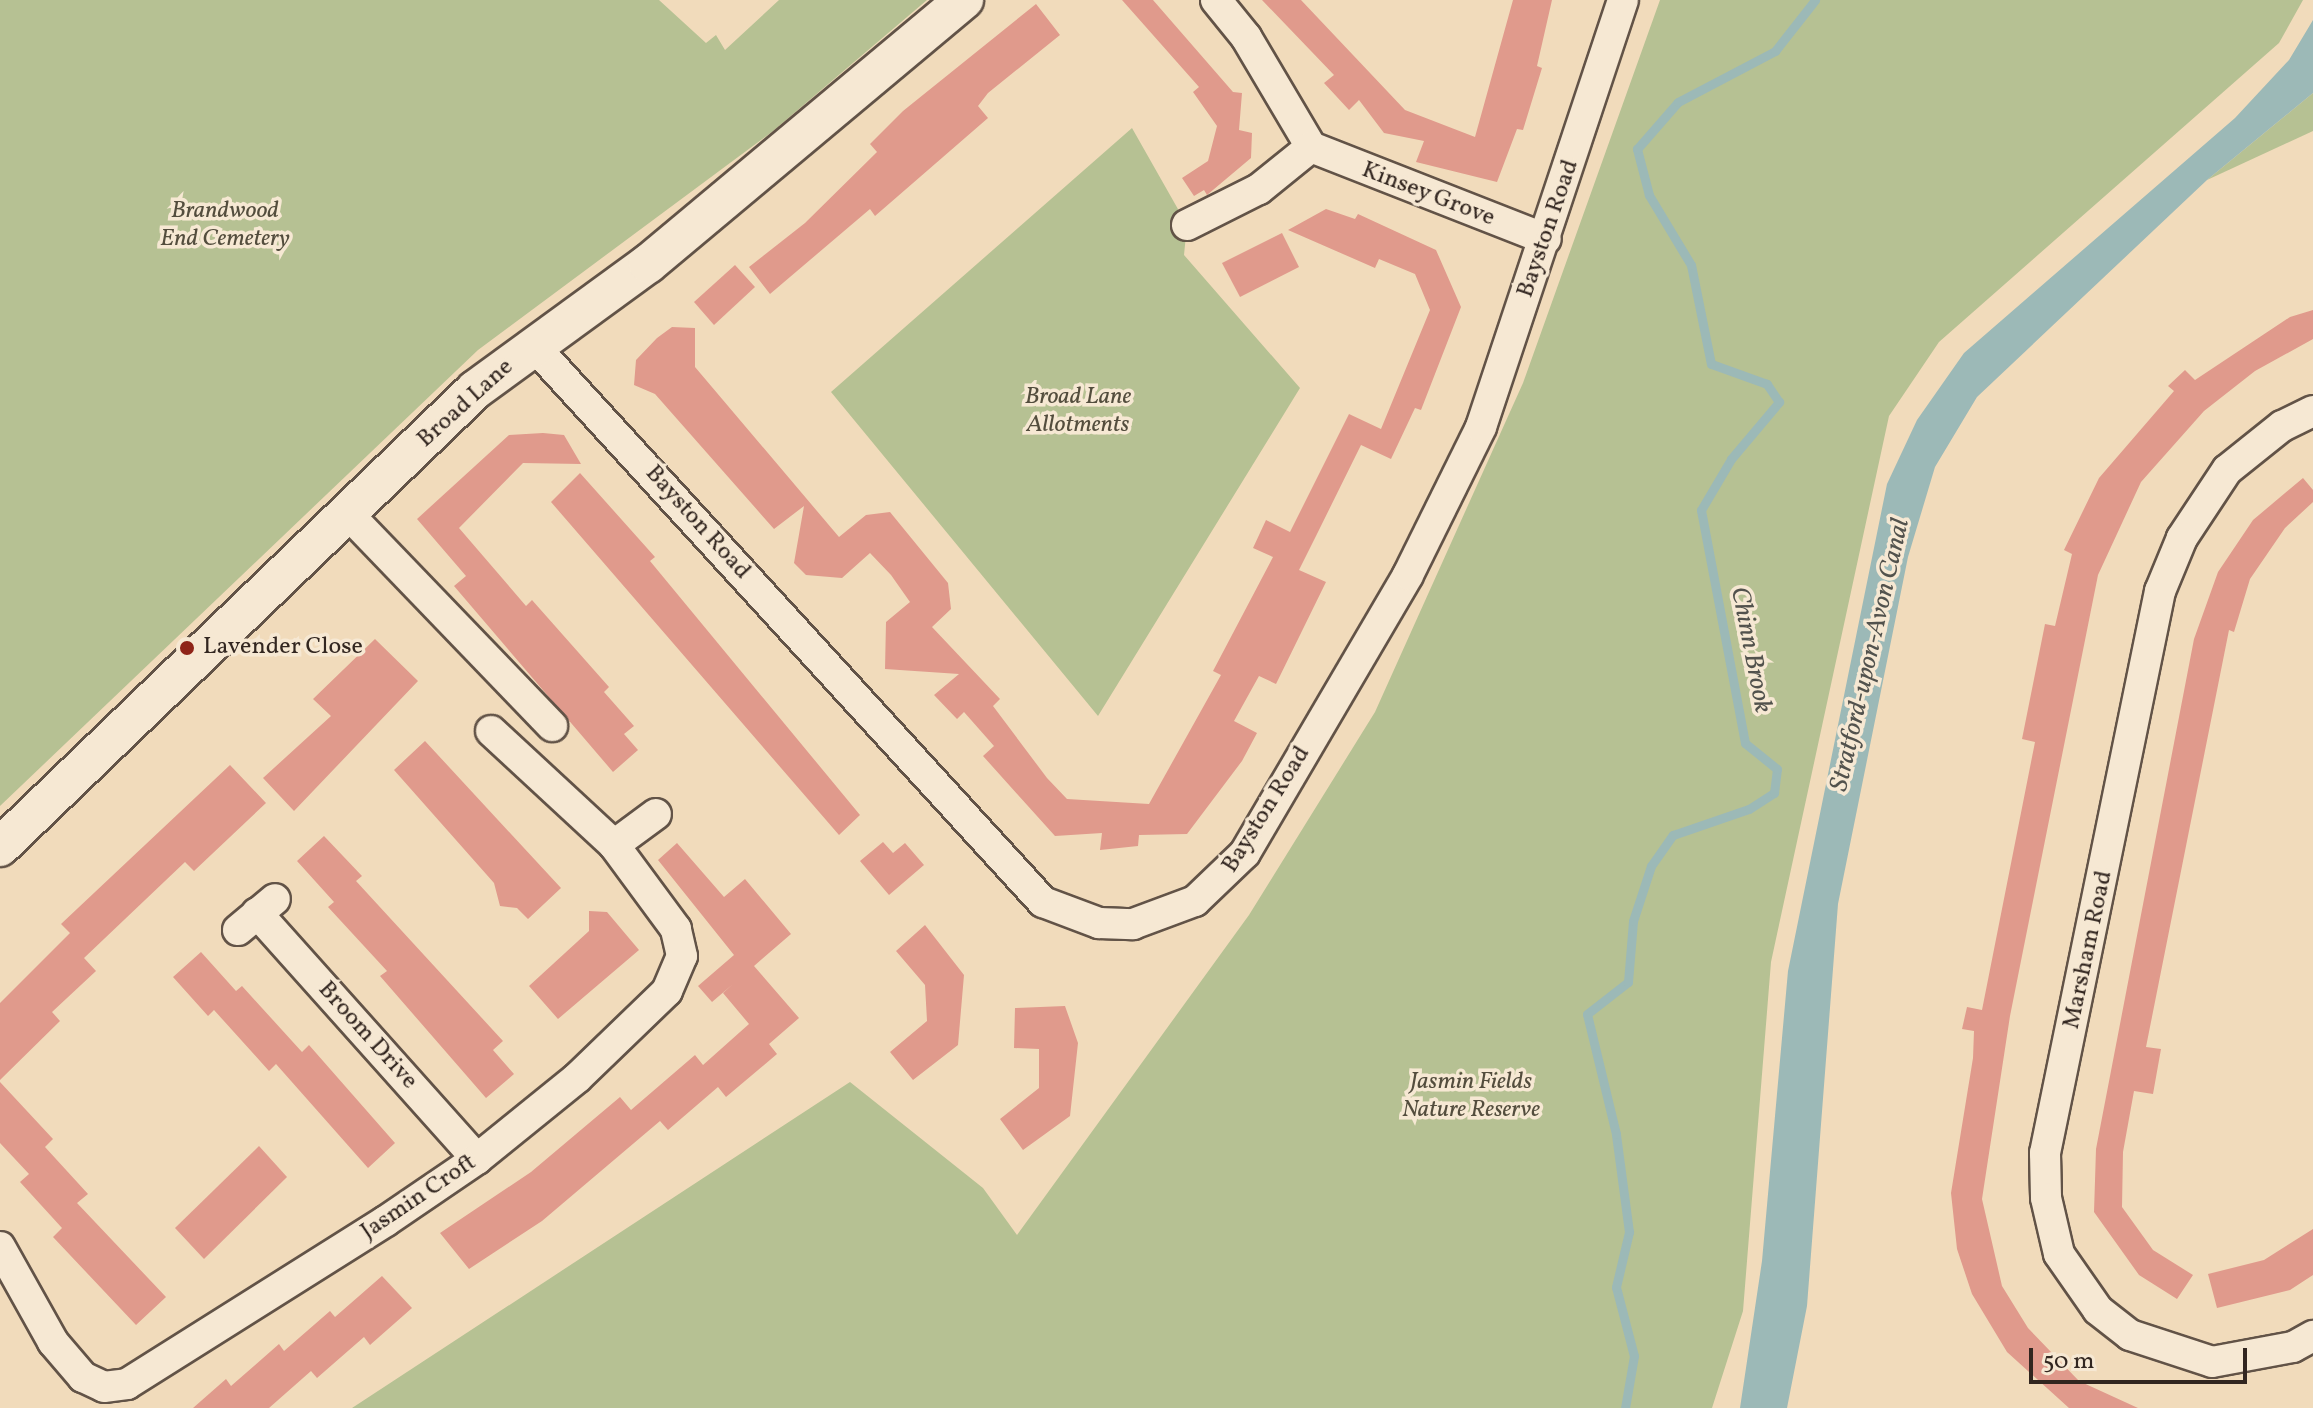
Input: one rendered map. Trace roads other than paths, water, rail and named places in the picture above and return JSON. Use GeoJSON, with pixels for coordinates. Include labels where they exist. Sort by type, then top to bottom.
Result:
{"type":"FeatureCollection","features":[{"type":"Feature","properties":{"kind":"street","name":"Broad Lane"},"geometry":{"type":"LineString","coordinates":[[0,847],[349,515],[475,390],[672,245],[964,0]]}},
{"type":"Feature","properties":{"kind":"street"},"geometry":{"type":"LineString","coordinates":[[1187,225],[1259,189],[1311,147],[1246,37],[1216,0]]}},
{"type":"Feature","properties":{"kind":"street","name":"Bayston Road"},"geometry":{"type":"LineString","coordinates":[[534,346],[1043,902],[1099,923],[1133,924],[1195,901],[1245,853],[1408,575],[1481,427],[1623,0]]}},
{"type":"Feature","properties":{"kind":"street","name":"Kinsey Grove"},"geometry":{"type":"LineString","coordinates":[[1311,147],[1546,239]]}},
{"type":"Feature","properties":{"kind":"street","name":"Marsham Road"},"geometry":{"type":"LineString","coordinates":[[2313,411],[2273,432],[2227,470],[2182,538],[2160,591],[2045,1153],[2046,1198],[2059,1254],[2098,1310],[2130,1335],[2212,1362],[2293,1347],[2313,1336]]}},
{"type":"Feature","properties":{"kind":"street"},"geometry":{"type":"LineString","coordinates":[[349,515],[552,726]]}},
{"type":"Feature","properties":{"kind":"street","name":"Jasmin Croft"},"geometry":{"type":"LineString","coordinates":[[0,1247],[53,1342],[83,1377],[104,1387],[127,1384],[477,1159],[577,1078],[667,991],[682,956],[676,929],[614,845],[491,731]]}},
{"type":"Feature","properties":{"kind":"street"},"geometry":{"type":"LineString","coordinates":[[614,845],[656,814]]}},
{"type":"Feature","properties":{"kind":"street","name":"Broom Drive"},"geometry":{"type":"LineString","coordinates":[[257,914],[477,1159]]}},
{"type":"Feature","properties":{"kind":"water","name":"Stratford-upon-Avon Canal"},"geometry":{"type":"Polygon","coordinates":[[[2313,20],[2313,93],[2207,180],[1977,397],[1935,467],[1908,557],[1838,904],[1807,1306],[1787,1408],[1740,1408],[1762,1261],[1788,971],[1887,484],[1917,420],[1964,353],[2235,118],[2289,60],[2313,20]]]}},
{"type":"Feature","properties":{"kind":"waterway","name":"Chinn Brook"},"geometry":{"type":"LineString","coordinates":[[1625,1408],[1634,1356],[1616,1287],[1629,1232],[1616,1134],[1587,1014],[1628,982],[1633,921],[1651,866],[1673,835],[1749,809],[1774,793],[1777,769],[1745,743],[1701,510],[1731,459],[1779,402],[1767,384],[1711,364],[1691,265],[1649,195],[1637,149],[1678,102],[1775,51],[1815,0]]}},
{"type":"Feature","properties":{"kind":"place","name":"Lavender Close"},"geometry":{"type":"Point","coordinates":[187,648]}},
{"type":"Feature","properties":{"kind":"park label","name":"Brandwood End Cemetery"},"geometry":{"type":"Point","coordinates":[225,226]}},
{"type":"Feature","properties":{"kind":"park label","name":"Broad Lane Allotments"},"geometry":{"type":"Point","coordinates":[1078,412]}},
{"type":"Feature","properties":{"kind":"park label","name":"Jasmin Fields Nature Reserve"},"geometry":{"type":"Point","coordinates":[1471,1097]}}]}
